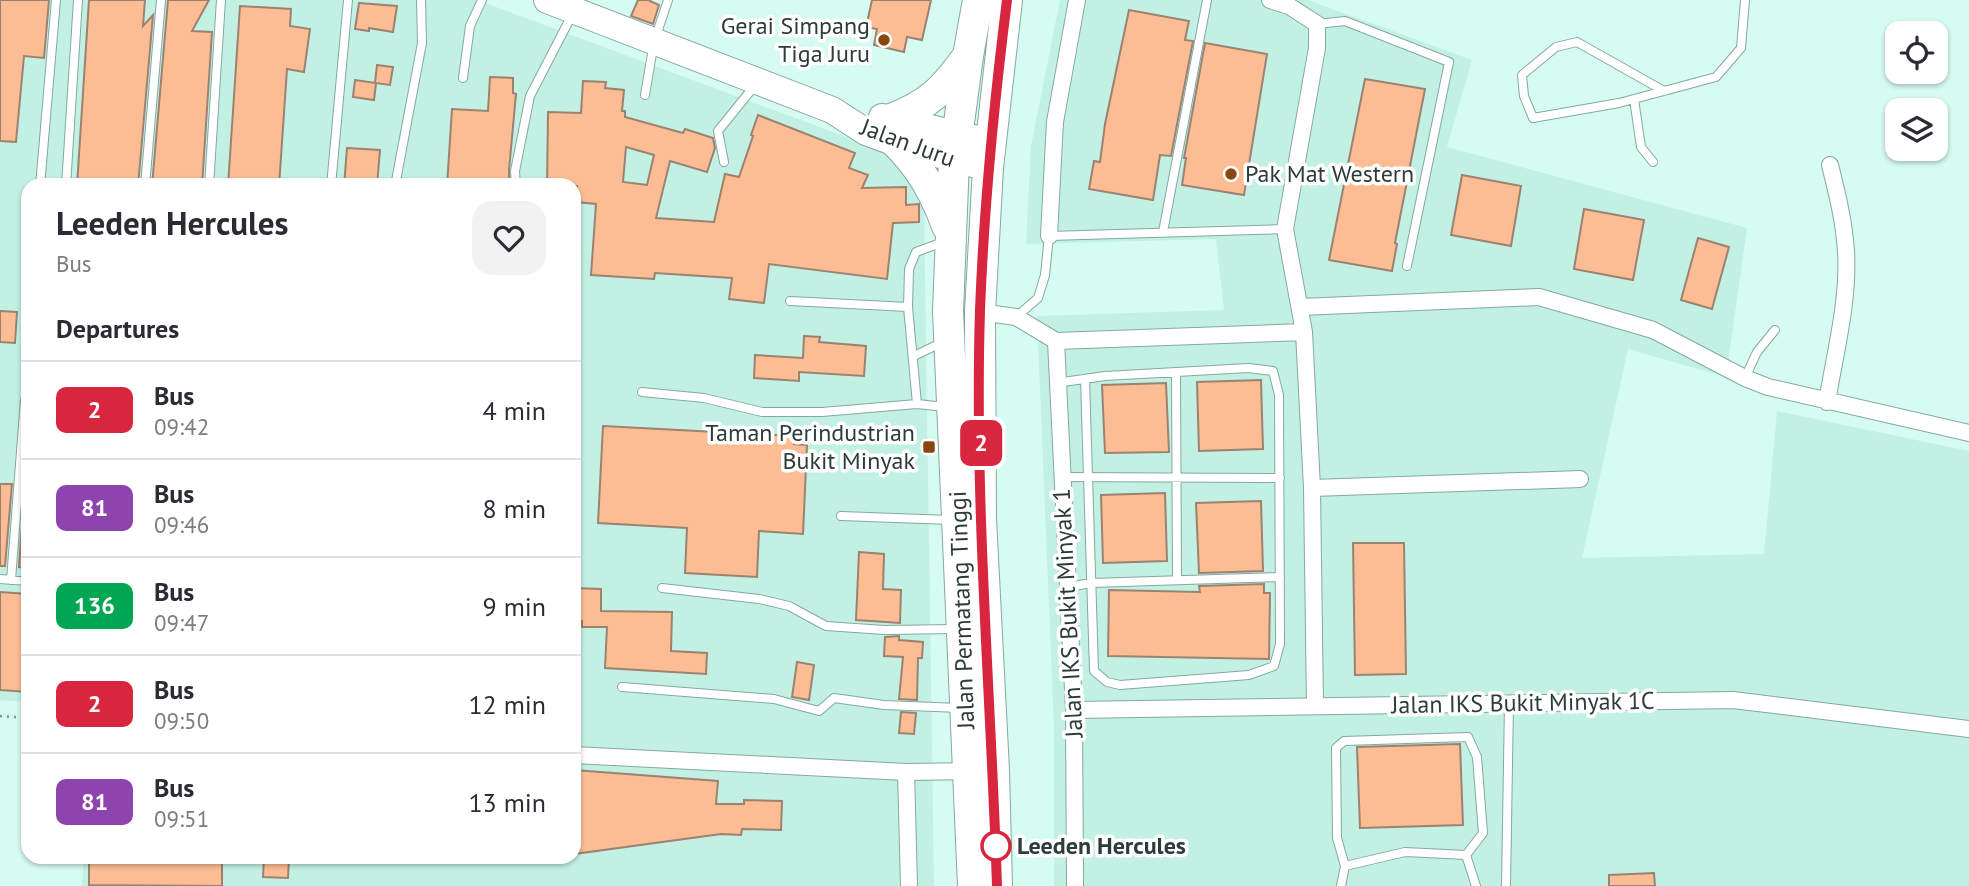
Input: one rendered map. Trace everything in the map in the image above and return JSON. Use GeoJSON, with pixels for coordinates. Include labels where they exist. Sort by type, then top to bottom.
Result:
{"type":"FeatureCollection","features":[{"type":"Feature","properties":{"kind":"highway","name":"Jalan Permatang Tinggi"},"geometry":{"type":"LineString","coordinates":[[970,520],[951,407],[948,311],[956,148],[978,0]]}},
{"type":"Feature","properties":{"kind":"highway","name":"Jalan Permatang Tinggi"},"geometry":{"type":"LineString","coordinates":[[997,886],[981,771],[970,520],[989,155],[1007,0]]}},
{"type":"Feature","properties":{"kind":"highway"},"geometry":{"type":"LineString","coordinates":[[952,240],[928,182],[893,131],[910,112],[946,86],[968,56]]}},
{"type":"Feature","properties":{"kind":"highway","name":"Jalan Permatang Tinggi"},"geometry":{"type":"LineString","coordinates":[[973,886],[981,771]]}},
{"type":"Feature","properties":{"kind":"main road","name":"Jalan Juru"},"geometry":{"type":"LineString","coordinates":[[547,0],[832,110],[866,132],[893,131],[989,155]]}},
{"type":"Feature","properties":{"kind":"street"},"geometry":{"type":"LineString","coordinates":[[1049,236],[1055,122],[1077,0]]}},
{"type":"Feature","properties":{"kind":"street"},"geometry":{"type":"LineString","coordinates":[[1270,0],[1289,6],[1317,24],[1317,48],[1285,229],[1304,332],[1312,488],[1315,706]]}},
{"type":"Feature","properties":{"kind":"street"},"geometry":{"type":"LineString","coordinates":[[1827,402],[1845,292],[1846,254],[1843,220],[1830,165]]}},
{"type":"Feature","properties":{"kind":"street"},"geometry":{"type":"LineString","coordinates":[[1300,307],[1539,297],[1654,330],[1745,379],[1768,387],[1969,433]]}},
{"type":"Feature","properties":{"kind":"street"},"geometry":{"type":"LineString","coordinates":[[980,312],[1016,317],[1056,341],[1304,332]]}},
{"type":"Feature","properties":{"kind":"street","name":"Jalan IKS Bukit Minyak 1"},"geometry":{"type":"LineString","coordinates":[[1056,341],[1074,710],[1075,886]]}},
{"type":"Feature","properties":{"kind":"street"},"geometry":{"type":"LineString","coordinates":[[1312,488],[1580,479]]}},
{"type":"Feature","properties":{"kind":"street","name":"Jalan IKS Bukit Minyak 1C"},"geometry":{"type":"LineString","coordinates":[[1074,710],[1733,700],[1969,729]]}},
{"type":"Feature","properties":{"kind":"street"},"geometry":{"type":"LineString","coordinates":[[581,755],[906,772],[981,771]]}},
{"type":"Feature","properties":{"kind":"street"},"geometry":{"type":"LineString","coordinates":[[906,772],[909,886]]}},
{"type":"Feature","properties":{"kind":"lane"},"geometry":{"type":"LineString","coordinates":[[41,178],[56,0]]}},
{"type":"Feature","properties":{"kind":"lane"},"geometry":{"type":"LineString","coordinates":[[67,178],[78,0]]}},
{"type":"Feature","properties":{"kind":"lane"},"geometry":{"type":"LineString","coordinates":[[146,178],[162,0]]}},
{"type":"Feature","properties":{"kind":"lane"},"geometry":{"type":"LineString","coordinates":[[210,178],[221,0]]}},
{"type":"Feature","properties":{"kind":"lane"},"geometry":{"type":"LineString","coordinates":[[332,178],[348,0]]}},
{"type":"Feature","properties":{"kind":"lane"},"geometry":{"type":"LineString","coordinates":[[397,178],[422,43],[421,0]]}},
{"type":"Feature","properties":{"kind":"lane"},"geometry":{"type":"LineString","coordinates":[[463,78],[470,26],[482,0]]}},
{"type":"Feature","properties":{"kind":"lane"},"geometry":{"type":"LineString","coordinates":[[645,95],[654,42],[668,0]]}},
{"type":"Feature","properties":{"kind":"lane"},"geometry":{"type":"LineString","coordinates":[[1163,232],[1207,0]]}},
{"type":"Feature","properties":{"kind":"lane"},"geometry":{"type":"LineString","coordinates":[[1664,91],[1577,42],[1556,47],[1522,75],[1524,96],[1533,118],[1634,99],[1664,91],[1716,77],[1741,48],[1745,0]]}},
{"type":"Feature","properties":{"kind":"lane"},"geometry":{"type":"LineString","coordinates":[[515,178],[530,96],[575,11]]}},
{"type":"Feature","properties":{"kind":"lane"},"geometry":{"type":"LineString","coordinates":[[1317,24],[1345,21],[1449,62],[1407,266]]}},
{"type":"Feature","properties":{"kind":"lane"},"geometry":{"type":"LineString","coordinates":[[724,162],[718,131],[758,82]]}},
{"type":"Feature","properties":{"kind":"lane"},"geometry":{"type":"LineString","coordinates":[[1634,99],[1641,147],[1653,162]]}},
{"type":"Feature","properties":{"kind":"lane"},"geometry":{"type":"LineString","coordinates":[[1016,317],[1038,298],[1045,275],[1049,236],[1285,229]]}},
{"type":"Feature","properties":{"kind":"lane"},"geometry":{"type":"LineString","coordinates":[[917,404],[908,307],[909,269],[916,252],[952,240]]}},
{"type":"Feature","properties":{"kind":"lane"},"geometry":{"type":"LineString","coordinates":[[790,300],[908,307]]}},
{"type":"Feature","properties":{"kind":"lane"},"geometry":{"type":"LineString","coordinates":[[1745,379],[1756,352],[1775,330]]}},
{"type":"Feature","properties":{"kind":"lane"},"geometry":{"type":"LineString","coordinates":[[914,356],[949,340]]}},
{"type":"Feature","properties":{"kind":"lane"},"geometry":{"type":"LineString","coordinates":[[1056,383],[1085,379],[1248,368],[1273,371],[1279,395],[1280,478],[1280,644],[1273,666],[1249,675],[1120,685],[1107,682],[1094,671],[1085,379]]}},
{"type":"Feature","properties":{"kind":"lane"},"geometry":{"type":"LineString","coordinates":[[1176,372],[1177,580]]}},
{"type":"Feature","properties":{"kind":"lane"},"geometry":{"type":"LineString","coordinates":[[642,392],[704,398],[762,412],[821,412],[917,404],[951,407]]}},
{"type":"Feature","properties":{"kind":"lane"},"geometry":{"type":"LineString","coordinates":[[11,580],[21,451]]}},
{"type":"Feature","properties":{"kind":"lane"},"geometry":{"type":"LineString","coordinates":[[1061,477],[1280,478]]}},
{"type":"Feature","properties":{"kind":"lane"},"geometry":{"type":"LineString","coordinates":[[841,516],[970,520]]}},
{"type":"Feature","properties":{"kind":"lane"},"geometry":{"type":"LineString","coordinates":[[1068,587],[1091,583],[1280,577]]}},
{"type":"Feature","properties":{"kind":"lane"},"geometry":{"type":"LineString","coordinates":[[0,579],[21,581]]}},
{"type":"Feature","properties":{"kind":"lane"},"geometry":{"type":"LineString","coordinates":[[662,588],[759,599],[789,606],[826,626],[884,630],[974,630]]}},
{"type":"Feature","properties":{"kind":"lane"},"geometry":{"type":"LineString","coordinates":[[622,687],[774,699],[819,711],[834,698],[884,705],[978,707]]}},
{"type":"Feature","properties":{"kind":"lane"},"geometry":{"type":"LineString","coordinates":[[1506,886],[1509,703]]}},
{"type":"Feature","properties":{"kind":"lane"},"geometry":{"type":"LineString","coordinates":[[1341,886],[1345,866],[1337,838],[1336,748],[1344,741],[1468,737],[1477,757],[1482,833],[1466,855]]}},
{"type":"Feature","properties":{"kind":"lane"},"geometry":{"type":"LineString","coordinates":[[1345,866],[1405,852],[1466,855]]}},
{"type":"Feature","properties":{"kind":"lane"},"geometry":{"type":"LineString","coordinates":[[1466,855],[1476,886]]}},
{"type":"Feature","properties":{"kind":"path"},"geometry":{"type":"LineString","coordinates":[[0,716],[21,718]]}},
{"type":"Feature","properties":{"kind":"shaded area"},"geometry":{"type":"Polygon","coordinates":[[[0,0],[477,0],[892,154],[924,204],[934,886],[82,886],[84,864],[581,864],[581,178],[21,178],[21,702],[0,700],[0,0]]]}},
{"type":"Feature","properties":{"kind":"shaded area"},"geometry":{"type":"Polygon","coordinates":[[[1060,0],[1308,0],[1472,60],[1447,147],[1747,228],[1726,377],[1628,349],[1582,558],[1764,554],[1777,411],[1969,451],[1969,886],[1054,886],[1054,727],[1037,316],[1224,310],[1216,239],[1026,244],[1031,146],[1060,0]]]}},
{"type":"Feature","properties":{"kind":"building"},"geometry":{"type":"Polygon","coordinates":[[[0,0],[49,0],[44,58],[24,56],[16,142],[0,141],[0,0]]]}},
{"type":"Feature","properties":{"kind":"building"},"geometry":{"type":"Polygon","coordinates":[[[89,0],[145,0],[143,26],[153,15],[139,178],[78,178],[89,0]]]}},
{"type":"Feature","properties":{"kind":"building"},"geometry":{"type":"Polygon","coordinates":[[[168,0],[209,0],[192,31],[212,32],[203,178],[153,178],[168,0]]]}},
{"type":"Feature","properties":{"kind":"building"},"geometry":{"type":"Polygon","coordinates":[[[638,0],[648,0],[659,5],[653,24],[631,16],[638,0]]]}},
{"type":"Feature","properties":{"kind":"building"},"geometry":{"type":"Polygon","coordinates":[[[872,0],[931,0],[922,40],[907,37],[904,52],[874,45],[877,29],[866,27],[872,0]]]}},
{"type":"Feature","properties":{"kind":"building"},"geometry":{"type":"Polygon","coordinates":[[[359,3],[397,6],[393,32],[355,29],[359,3]]]}},
{"type":"Feature","properties":{"kind":"building"},"geometry":{"type":"Polygon","coordinates":[[[240,6],[291,9],[290,26],[310,29],[304,72],[287,69],[280,178],[229,178],[240,6]]]}},
{"type":"Feature","properties":{"kind":"building"},"geometry":{"type":"Polygon","coordinates":[[[1129,10],[1189,21],[1185,40],[1193,41],[1171,156],[1160,155],[1153,200],[1089,189],[1094,161],[1100,162],[1105,124],[1129,10]]]}},
{"type":"Feature","properties":{"kind":"building"},"geometry":{"type":"Polygon","coordinates":[[[1205,43],[1267,54],[1244,195],[1182,185],[1184,158],[1205,43]]]}},
{"type":"Feature","properties":{"kind":"building"},"geometry":{"type":"Polygon","coordinates":[[[377,65],[393,67],[390,85],[375,83],[377,65]]]}},
{"type":"Feature","properties":{"kind":"building"},"geometry":{"type":"Polygon","coordinates":[[[490,77],[513,78],[513,93],[516,94],[509,178],[448,178],[452,109],[488,111],[490,77]]]}},
{"type":"Feature","properties":{"kind":"building"},"geometry":{"type":"Polygon","coordinates":[[[1365,79],[1425,89],[1392,271],[1329,260],[1365,79]]]}},
{"type":"Feature","properties":{"kind":"building"},"geometry":{"type":"Polygon","coordinates":[[[355,80],[376,83],[374,100],[353,97],[355,80]]]}},
{"type":"Feature","properties":{"kind":"building"},"geometry":{"type":"Polygon","coordinates":[[[583,81],[606,82],[605,88],[624,90],[622,111],[625,111],[625,117],[683,133],[685,129],[713,138],[715,148],[707,172],[670,161],[656,218],[714,222],[725,174],[739,177],[758,115],[855,153],[849,168],[868,175],[862,188],[906,187],[906,205],[919,204],[919,222],[893,223],[887,279],[769,264],[764,303],[729,299],[732,278],[655,273],[654,279],[591,275],[596,204],[581,202],[581,178],[547,178],[548,112],[581,113],[583,81]],[[626,147],[623,182],[647,185],[654,155],[626,147]]]}},
{"type":"Feature","properties":{"kind":"building"},"geometry":{"type":"Polygon","coordinates":[[[347,148],[380,150],[378,178],[345,178],[347,148]]]}},
{"type":"Feature","properties":{"kind":"building"},"geometry":{"type":"Polygon","coordinates":[[[1462,175],[1521,186],[1511,246],[1451,235],[1462,175]]]}},
{"type":"Feature","properties":{"kind":"building"},"geometry":{"type":"Polygon","coordinates":[[[1584,209],[1644,220],[1633,280],[1574,269],[1584,209]]]}},
{"type":"Feature","properties":{"kind":"building"},"geometry":{"type":"Polygon","coordinates":[[[1698,238],[1729,247],[1712,309],[1681,300],[1698,238]]]}},
{"type":"Feature","properties":{"kind":"building"},"geometry":{"type":"Polygon","coordinates":[[[0,311],[17,312],[15,343],[0,342],[0,311]]]}},
{"type":"Feature","properties":{"kind":"building"},"geometry":{"type":"Polygon","coordinates":[[[804,336],[820,337],[819,342],[866,346],[864,376],[799,372],[799,381],[754,378],[755,355],[803,358],[804,336]]]}},
{"type":"Feature","properties":{"kind":"building"},"geometry":{"type":"Polygon","coordinates":[[[1261,380],[1263,449],[1199,451],[1197,382],[1261,380]]]}},
{"type":"Feature","properties":{"kind":"building"},"geometry":{"type":"Polygon","coordinates":[[[1166,383],[1169,452],[1105,453],[1102,385],[1166,383]]]}},
{"type":"Feature","properties":{"kind":"building"},"geometry":{"type":"Polygon","coordinates":[[[603,426],[795,436],[794,444],[807,445],[803,534],[759,531],[757,577],[685,573],[687,528],[598,523],[603,426]]]}},
{"type":"Feature","properties":{"kind":"building"},"geometry":{"type":"Polygon","coordinates":[[[0,484],[12,484],[5,566],[0,566],[0,484]]]}},
{"type":"Feature","properties":{"kind":"building"},"geometry":{"type":"Polygon","coordinates":[[[1165,493],[1167,561],[1103,563],[1101,495],[1165,493]]]}},
{"type":"Feature","properties":{"kind":"building"},"geometry":{"type":"Polygon","coordinates":[[[1261,501],[1263,571],[1199,573],[1196,503],[1261,501]]]}},
{"type":"Feature","properties":{"kind":"building"},"geometry":{"type":"Polygon","coordinates":[[[1353,543],[1404,543],[1406,674],[1355,675],[1353,543]]]}},
{"type":"Feature","properties":{"kind":"building"},"geometry":{"type":"Polygon","coordinates":[[[859,552],[884,554],[883,589],[901,590],[900,623],[856,620],[859,552]]]}},
{"type":"Feature","properties":{"kind":"building"},"geometry":{"type":"Polygon","coordinates":[[[1264,584],[1264,593],[1270,593],[1269,659],[1108,656],[1109,590],[1200,592],[1199,586],[1264,584]]]}},
{"type":"Feature","properties":{"kind":"building"},"geometry":{"type":"Polygon","coordinates":[[[581,588],[601,589],[601,611],[672,612],[671,651],[707,653],[706,674],[605,668],[607,627],[582,627],[581,588]]]}},
{"type":"Feature","properties":{"kind":"building"},"geometry":{"type":"Polygon","coordinates":[[[0,592],[21,594],[21,692],[0,690],[0,592]]]}},
{"type":"Feature","properties":{"kind":"building"},"geometry":{"type":"Polygon","coordinates":[[[899,636],[899,640],[923,642],[922,658],[918,658],[917,700],[899,699],[903,657],[884,656],[885,637],[899,636]]]}},
{"type":"Feature","properties":{"kind":"building"},"geometry":{"type":"Polygon","coordinates":[[[797,662],[814,665],[809,700],[792,697],[797,662]]]}},
{"type":"Feature","properties":{"kind":"building"},"geometry":{"type":"Polygon","coordinates":[[[901,712],[916,713],[914,734],[899,733],[901,712]]]}},
{"type":"Feature","properties":{"kind":"building"},"geometry":{"type":"Polygon","coordinates":[[[1460,744],[1463,825],[1360,828],[1357,747],[1460,744]]]}},
{"type":"Feature","properties":{"kind":"building"},"geometry":{"type":"Polygon","coordinates":[[[581,771],[718,781],[716,804],[744,804],[744,800],[782,801],[781,830],[742,829],[741,835],[721,834],[581,853],[581,771]]]}},
{"type":"Feature","properties":{"kind":"building"},"geometry":{"type":"Polygon","coordinates":[[[89,864],[222,864],[222,886],[89,885],[89,864]]]}},
{"type":"Feature","properties":{"kind":"building"},"geometry":{"type":"Polygon","coordinates":[[[264,864],[289,864],[288,878],[263,877],[264,864]]]}},
{"type":"Feature","properties":{"kind":"building"},"geometry":{"type":"Polygon","coordinates":[[[1654,873],[1655,886],[1609,886],[1609,875],[1654,873]]]}},
{"type":"Feature","properties":{"kind":"bus line","name":"2"},"geometry":{"type":"LineString","coordinates":[[997,886],[981,519],[980,312],[990,142],[1007,0]]}},
{"type":"Feature","properties":{"kind":"place","name":"Gerai Simpang Tiga Juru"},"geometry":{"type":"Point","coordinates":[884,40]}},
{"type":"Feature","properties":{"kind":"place","name":"Pak Mat Western"},"geometry":{"type":"Point","coordinates":[1231,174]}},
{"type":"Feature","properties":{"kind":"place","name":"Taman Perindustrian Bukit Minyak"},"geometry":{"type":"Point","coordinates":[929,447]}},
{"type":"Feature","properties":{"kind":"place","name":"Leeden Hercules"},"geometry":{"type":"Point","coordinates":[996,846]}}]}
